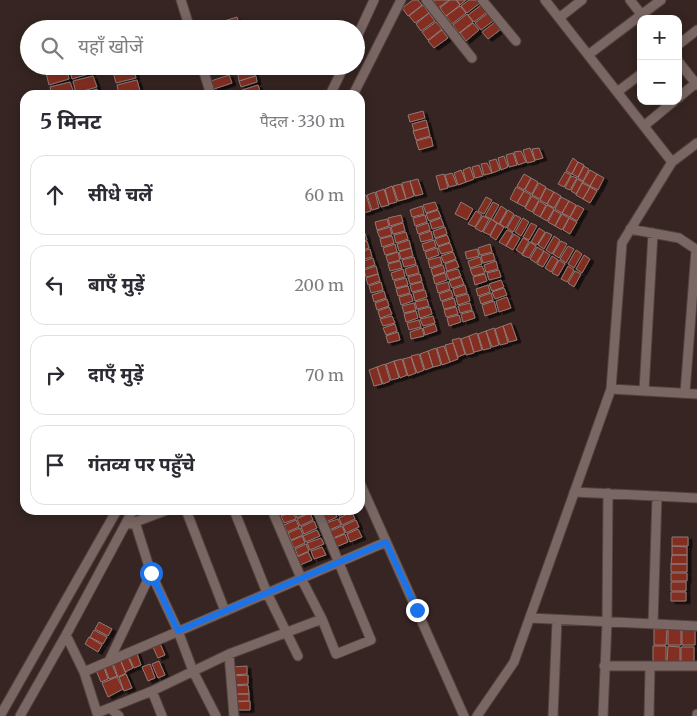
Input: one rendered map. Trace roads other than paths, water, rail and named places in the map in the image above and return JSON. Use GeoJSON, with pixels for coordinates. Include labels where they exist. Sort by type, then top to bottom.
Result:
{"type":"FeatureCollection","features":[{"type":"Feature","properties":{"kind":"street"},"geometry":{"type":"LineString","coordinates":[[181,0],[187,20]]}},
{"type":"Feature","properties":{"kind":"street"},"geometry":{"type":"LineString","coordinates":[[365,20],[374,0]]}},
{"type":"Feature","properties":{"kind":"street"},"geometry":{"type":"LineString","coordinates":[[365,71],[401,0]]}},
{"type":"Feature","properties":{"kind":"street"},"geometry":{"type":"LineString","coordinates":[[426,0],[472,58]]}},
{"type":"Feature","properties":{"kind":"street"},"geometry":{"type":"LineString","coordinates":[[482,0],[516,41]]}},
{"type":"Feature","properties":{"kind":"street"},"geometry":{"type":"LineString","coordinates":[[545,0],[672,162]]}},
{"type":"Feature","properties":{"kind":"street"},"geometry":{"type":"LineString","coordinates":[[559,18],[582,0]]}},
{"type":"Feature","properties":{"kind":"street"},"geometry":{"type":"LineString","coordinates":[[630,0],[642,15]]}},
{"type":"Feature","properties":{"kind":"street"},"geometry":{"type":"LineString","coordinates":[[646,15],[661,0]]}},
{"type":"Feature","properties":{"kind":"street"},"geometry":{"type":"LineString","coordinates":[[588,55],[637,22]]}},
{"type":"Feature","properties":{"kind":"street"},"geometry":{"type":"LineString","coordinates":[[682,41],[697,30]]}},
{"type":"Feature","properties":{"kind":"street"},"geometry":{"type":"LineString","coordinates":[[682,66],[697,84],[682,95]]}},
{"type":"Feature","properties":{"kind":"street"},"geometry":{"type":"LineString","coordinates":[[205,75],[209,90]]}},
{"type":"Feature","properties":{"kind":"street"},"geometry":{"type":"LineString","coordinates":[[332,90],[340,75]]}},
{"type":"Feature","properties":{"kind":"street"},"geometry":{"type":"LineString","coordinates":[[356,90],[363,75]]}},
{"type":"Feature","properties":{"kind":"street"},"geometry":{"type":"LineString","coordinates":[[617,92],[637,77]]}},
{"type":"Feature","properties":{"kind":"street"},"geometry":{"type":"LineString","coordinates":[[644,126],[669,105]]}},
{"type":"Feature","properties":{"kind":"street"},"geometry":{"type":"LineString","coordinates":[[477,716],[514,662],[611,389],[622,243],[672,162],[697,143]]}},
{"type":"Feature","properties":{"kind":"street"},"geometry":{"type":"LineString","coordinates":[[630,229],[678,238],[697,250],[685,393]]}},
{"type":"Feature","properties":{"kind":"street"},"geometry":{"type":"LineString","coordinates":[[644,391],[653,233]]}},
{"type":"Feature","properties":{"kind":"street"},"geometry":{"type":"LineString","coordinates":[[611,389],[697,394]]}},
{"type":"Feature","properties":{"kind":"street"},"geometry":{"type":"LineString","coordinates":[[574,492],[697,498]]}},
{"type":"Feature","properties":{"kind":"street"},"geometry":{"type":"LineString","coordinates":[[365,494],[464,716]]}},
{"type":"Feature","properties":{"kind":"street"},"geometry":{"type":"LineString","coordinates":[[603,716],[607,622],[608,494]]}},
{"type":"Feature","properties":{"kind":"street"},"geometry":{"type":"LineString","coordinates":[[653,624],[657,496]]}},
{"type":"Feature","properties":{"kind":"street"},"geometry":{"type":"LineString","coordinates":[[0,716],[114,515]]}},
{"type":"Feature","properties":{"kind":"street"},"geometry":{"type":"LineString","coordinates":[[20,716],[130,515]]}},
{"type":"Feature","properties":{"kind":"street"},"geometry":{"type":"LineString","coordinates":[[124,527],[154,515]]}},
{"type":"Feature","properties":{"kind":"street"},"geometry":{"type":"LineString","coordinates":[[188,515],[225,611]]}},
{"type":"Feature","properties":{"kind":"street"},"geometry":{"type":"LineString","coordinates":[[236,515],[267,593],[298,656]]}},
{"type":"Feature","properties":{"kind":"street"},"geometry":{"type":"LineString","coordinates":[[274,515],[336,654],[371,640],[319,515]]}},
{"type":"Feature","properties":{"kind":"street"},"geometry":{"type":"LineString","coordinates":[[135,522],[151,573],[216,716]]}},
{"type":"Feature","properties":{"kind":"street"},"geometry":{"type":"LineString","coordinates":[[84,672],[386,542]]}},
{"type":"Feature","properties":{"kind":"street"},"geometry":{"type":"LineString","coordinates":[[109,661],[151,573]]}},
{"type":"Feature","properties":{"kind":"street"},"geometry":{"type":"LineString","coordinates":[[530,618],[697,626]]}},
{"type":"Feature","properties":{"kind":"street"},"geometry":{"type":"LineString","coordinates":[[66,635],[84,672],[97,713],[152,691],[229,654],[322,619]]}},
{"type":"Feature","properties":{"kind":"street"},"geometry":{"type":"LineString","coordinates":[[553,716],[557,620]]}},
{"type":"Feature","properties":{"kind":"street"},"geometry":{"type":"LineString","coordinates":[[229,654],[234,716]]}},
{"type":"Feature","properties":{"kind":"street"},"geometry":{"type":"LineString","coordinates":[[604,666],[697,666]]}},
{"type":"Feature","properties":{"kind":"street"},"geometry":{"type":"LineString","coordinates":[[649,716],[650,666]]}},
{"type":"Feature","properties":{"kind":"street"},"geometry":{"type":"LineString","coordinates":[[152,691],[162,716]]}},
{"type":"Feature","properties":{"kind":"street"},"geometry":{"type":"LineString","coordinates":[[110,708],[119,716]]}}]}
